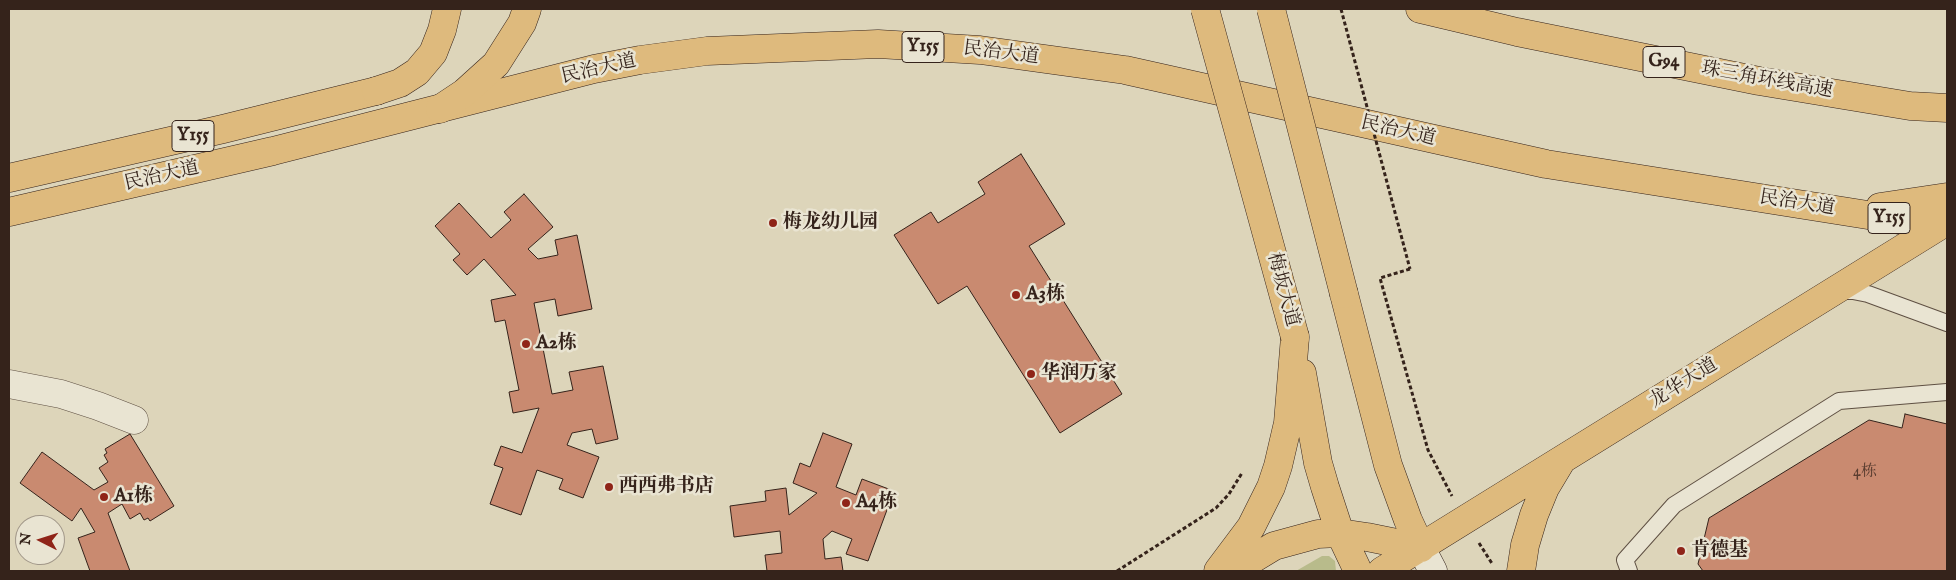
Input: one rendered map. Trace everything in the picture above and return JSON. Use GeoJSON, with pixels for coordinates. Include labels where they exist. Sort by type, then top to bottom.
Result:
{"type":"FeatureCollection","features":[{"type":"Feature","properties":{"kind":"main road","name":"民治大道"},"geometry":{"type":"LineString","coordinates":[[9,178],[223,129],[376,91],[400,83],[417,72],[433,53],[442,30],[447,9]]}},
{"type":"Feature","properties":{"kind":"main road"},"geometry":{"type":"LineString","coordinates":[[440,109],[464,93],[496,64],[522,23],[527,9]]}},
{"type":"Feature","properties":{"kind":"main road","name":"梅坂大道"},"geometry":{"type":"LineString","coordinates":[[1205,9],[1295,337],[1318,463],[1340,533],[1358,571]]}},
{"type":"Feature","properties":{"kind":"main road"},"geometry":{"type":"LineString","coordinates":[[1271,9],[1388,465],[1404,512],[1420,548]]}},
{"type":"Feature","properties":{"kind":"main road","name":"珠三角环线高速"},"geometry":{"type":"LineString","coordinates":[[1420,9],[1517,32],[1703,70],[1910,106],[1947,108]]}},
{"type":"Feature","properties":{"kind":"main road","name":"民治大道"},"geometry":{"type":"LineString","coordinates":[[9,212],[273,152],[640,60],[707,51],[878,44],[980,50],[1124,70],[1546,164],[1620,177],[1944,225]]}},
{"type":"Feature","properties":{"kind":"main road"},"geometry":{"type":"LineString","coordinates":[[1841,210],[1897,206],[1947,197]]}},
{"type":"Feature","properties":{"kind":"main road","name":"龙华大道"},"geometry":{"type":"LineString","coordinates":[[1382,571],[1830,292],[1944,225]]}},
{"type":"Feature","properties":{"kind":"main road"},"geometry":{"type":"LineString","coordinates":[[1218,571],[1251,527],[1271,487],[1278,466],[1288,423],[1295,337]]}},
{"type":"Feature","properties":{"kind":"main road"},"geometry":{"type":"LineString","coordinates":[[1521,571],[1534,515],[1545,488],[1562,460]]}},
{"type":"Feature","properties":{"kind":"main road"},"geometry":{"type":"LineString","coordinates":[[1233,571],[1274,546],[1318,534],[1340,533],[1420,548]]}},
{"type":"Feature","properties":{"kind":"street"},"geometry":{"type":"LineString","coordinates":[[9,384],[61,394],[134,420]]}},
{"type":"Feature","properties":{"kind":"street"},"geometry":{"type":"LineString","coordinates":[[1420,548],[1433,571]]}},
{"type":"Feature","properties":{"kind":"lane"},"geometry":{"type":"LineString","coordinates":[[1830,292],[1853,291],[1868,294],[1947,323]]}},
{"type":"Feature","properties":{"kind":"lane"},"geometry":{"type":"LineString","coordinates":[[1629,571],[1626,560],[1674,505],[1839,401],[1947,392]]}},
{"type":"Feature","properties":{"kind":"path"},"geometry":{"type":"LineString","coordinates":[[1341,9],[1410,269],[1380,278],[1428,450],[1448,490]]}},
{"type":"Feature","properties":{"kind":"path"},"geometry":{"type":"LineString","coordinates":[[1117,571],[1216,508],[1242,473]]}},
{"type":"Feature","properties":{"kind":"path"},"geometry":{"type":"LineString","coordinates":[[1478,543],[1496,571]]}},
{"type":"Feature","properties":{"kind":"green space"},"geometry":{"type":"Polygon","coordinates":[[[1322,556],[1329,556],[1335,561],[1336,571],[1296,571],[1322,556]]]}},
{"type":"Feature","properties":{"kind":"building","name":"A3栋"},"geometry":{"type":"Polygon","coordinates":[[[1021,154],[1065,224],[1029,246],[1122,394],[1060,433],[967,286],[938,304],[894,235],[931,212],[938,223],[985,194],[978,182],[1021,154]]]}},
{"type":"Feature","properties":{"kind":"building","name":"A2栋"},"geometry":{"type":"Polygon","coordinates":[[[524,194],[553,227],[528,249],[538,259],[558,255],[555,240],[577,235],[592,309],[558,316],[555,299],[534,303],[552,394],[573,390],[569,372],[603,366],[618,439],[596,444],[592,429],[572,433],[567,445],[599,457],[583,498],[559,489],[563,479],[537,470],[521,515],[490,504],[503,468],[494,465],[501,446],[522,453],[539,408],[513,413],[509,392],[519,390],[505,320],[495,322],[491,300],[516,295],[484,259],[467,275],[453,260],[460,254],[435,226],[459,203],[491,238],[511,220],[504,212],[524,194]]]}},
{"type":"Feature","properties":{"kind":"building"},"geometry":{"type":"Polygon","coordinates":[[[1905,414],[1947,424],[1947,571],[1703,571],[1698,564],[1709,518],[1869,420],[1902,428],[1905,414]]]}},
{"type":"Feature","properties":{"kind":"building","name":"A4栋"},"geometry":{"type":"Polygon","coordinates":[[[823,433],[852,444],[836,487],[856,495],[862,479],[894,491],[868,561],[846,554],[852,539],[832,531],[823,539],[825,559],[841,557],[843,571],[767,571],[765,555],[782,553],[780,531],[734,537],[730,506],[766,501],[765,491],[786,488],[789,515],[817,493],[793,483],[800,463],[810,467],[823,433]]]}},
{"type":"Feature","properties":{"kind":"building","name":"A1栋"},"geometry":{"type":"Polygon","coordinates":[[[130,434],[174,506],[150,521],[148,518],[144,520],[140,513],[130,519],[122,504],[108,513],[130,571],[90,571],[78,538],[95,532],[81,508],[72,521],[20,483],[42,452],[94,490],[108,482],[99,468],[108,462],[104,455],[107,453],[105,449],[130,434]]]}},
{"type":"Feature","properties":{"kind":"place","name":"梅龙幼儿园"},"geometry":{"type":"Point","coordinates":[773,223]}},
{"type":"Feature","properties":{"kind":"place","name":"A3栋"},"geometry":{"type":"Point","coordinates":[1016,295]}},
{"type":"Feature","properties":{"kind":"place","name":"A2栋"},"geometry":{"type":"Point","coordinates":[526,344]}},
{"type":"Feature","properties":{"kind":"place","name":"华润万家"},"geometry":{"type":"Point","coordinates":[1031,374]}},
{"type":"Feature","properties":{"kind":"place","name":"西西弗书店"},"geometry":{"type":"Point","coordinates":[609,487]}},
{"type":"Feature","properties":{"kind":"place","name":"A1栋"},"geometry":{"type":"Point","coordinates":[104,497]}},
{"type":"Feature","properties":{"kind":"place","name":"A4栋"},"geometry":{"type":"Point","coordinates":[846,503]}},
{"type":"Feature","properties":{"kind":"place","name":"肯德基"},"geometry":{"type":"Point","coordinates":[1681,551]}}]}
